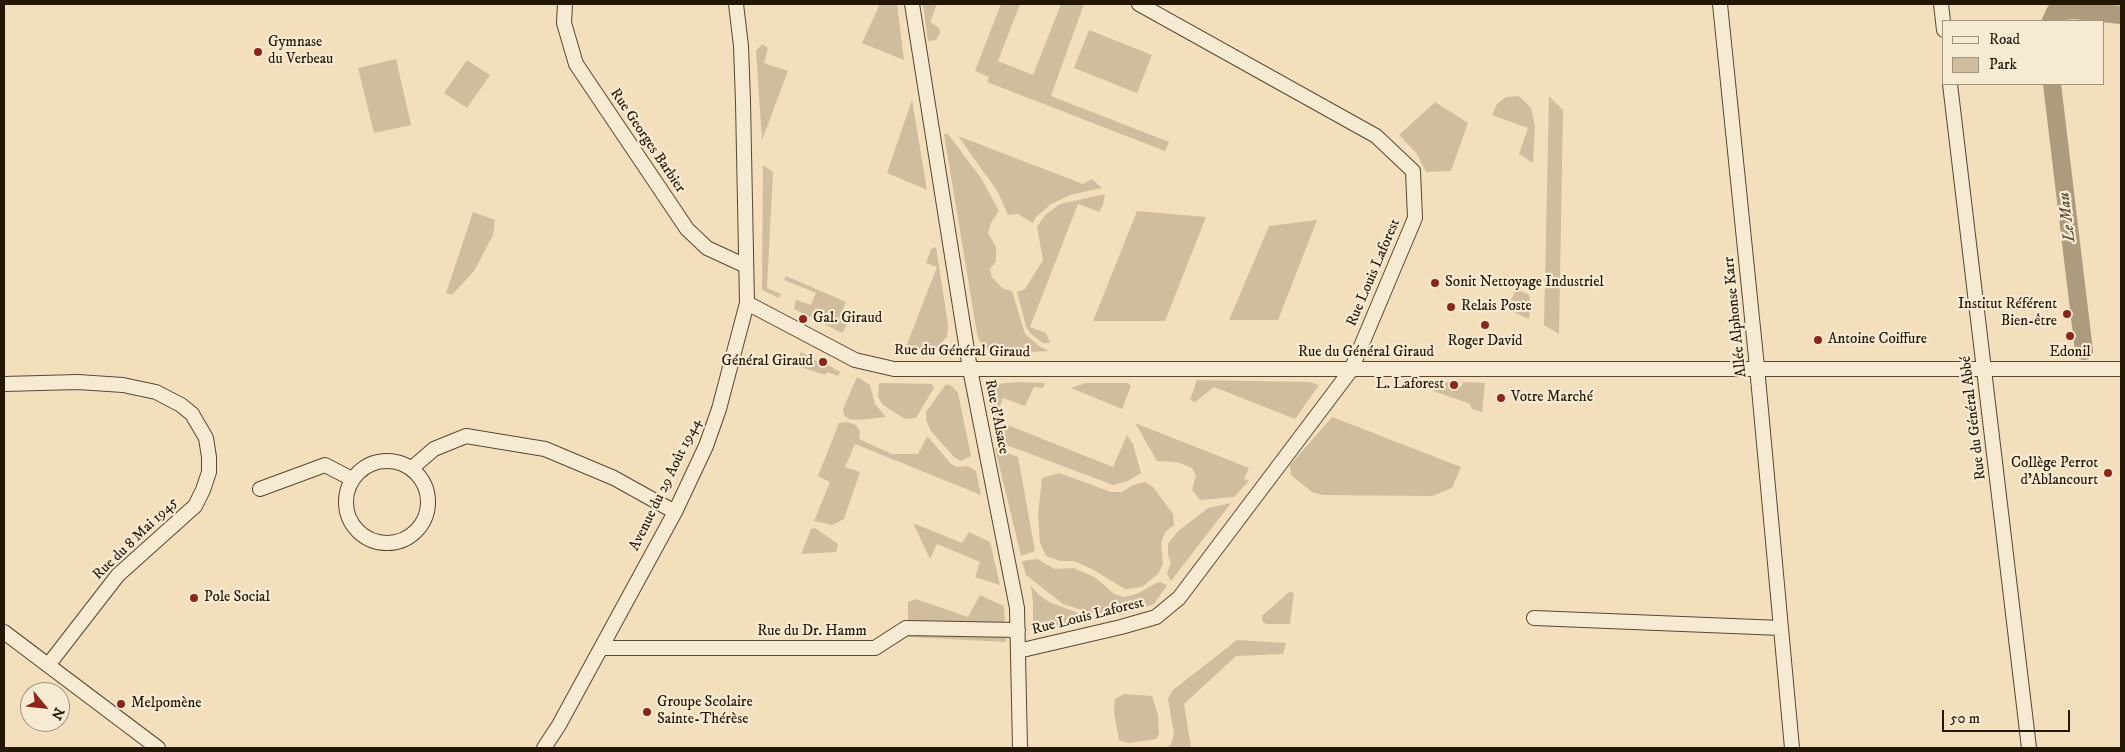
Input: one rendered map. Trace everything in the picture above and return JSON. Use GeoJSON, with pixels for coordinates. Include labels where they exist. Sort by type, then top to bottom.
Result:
{"type":"FeatureCollection","features":[{"type":"Feature","properties":{"kind":"street","name":"Rue Georges Barbier"},"geometry":{"type":"LineString","coordinates":[[565,4],[564,23],[576,64],[687,229],[707,248],[746,266]]}},
{"type":"Feature","properties":{"kind":"street","name":"Avenue du 29 Août 1944"},"geometry":{"type":"LineString","coordinates":[[544,748],[559,725],[675,512],[706,446],[720,409],[747,303],[744,102],[736,4]]}},
{"type":"Feature","properties":{"kind":"street","name":"Rue d'Alsace"},"geometry":{"type":"LineString","coordinates":[[912,4],[970,369],[1017,608],[1020,748]]}},
{"type":"Feature","properties":{"kind":"street","name":"Rue Louis Laforest"},"geometry":{"type":"LineString","coordinates":[[1018,651],[1156,617],[1182,594],[1351,370],[1416,218],[1413,171],[1376,136],[1140,4]]}},
{"type":"Feature","properties":{"kind":"street","name":"Allée Alphonse Karr"},"geometry":{"type":"LineString","coordinates":[[1720,4],[1757,368],[1792,748]]}},
{"type":"Feature","properties":{"kind":"street"},"geometry":{"type":"LineString","coordinates":[[1941,4],[1943,20]]}},
{"type":"Feature","properties":{"kind":"street","name":"Rue du Général Abbé"},"geometry":{"type":"LineString","coordinates":[[1950,85],[2029,748]]}},
{"type":"Feature","properties":{"kind":"street","name":"Rue du Général Giraud"},"geometry":{"type":"LineString","coordinates":[[747,303],[855,360],[894,369],[2121,369]]}},
{"type":"Feature","properties":{"kind":"street","name":"Rue du 8 Mai 1945"},"geometry":{"type":"LineString","coordinates":[[4,384],[78,382],[122,385],[156,392],[181,405],[192,414],[206,438],[209,472],[194,506],[118,575],[49,664]]}},
{"type":"Feature","properties":{"kind":"street"},"geometry":{"type":"LineString","coordinates":[[412,468],[434,449],[466,436],[545,449],[614,478],[675,512]]}},
{"type":"Feature","properties":{"kind":"street"},"geometry":{"type":"LineString","coordinates":[[391,460],[412,468],[426,487],[428,511],[416,532],[395,544],[370,541],[352,525],[345,502],[352,479],[369,464],[391,460]]}},
{"type":"Feature","properties":{"kind":"street"},"geometry":{"type":"LineString","coordinates":[[260,489],[325,465],[352,479]]}},
{"type":"Feature","properties":{"kind":"street"},"geometry":{"type":"LineString","coordinates":[[1534,618],[1781,628]]}},
{"type":"Feature","properties":{"kind":"street","name":"Rue du Dr. Hamm"},"geometry":{"type":"LineString","coordinates":[[601,648],[875,648],[906,628],[1018,630]]}},
{"type":"Feature","properties":{"kind":"street"},"geometry":{"type":"LineString","coordinates":[[4,632],[49,664],[158,748]]}},
{"type":"Feature","properties":{"kind":"green space"},"geometry":{"type":"Polygon","coordinates":[[[880,4],[897,4],[904,60],[862,43],[880,4]]]}},
{"type":"Feature","properties":{"kind":"green space"},"geometry":{"type":"Polygon","coordinates":[[[923,4],[937,4],[930,22],[939,28],[940,33],[936,40],[928,41],[923,4]]]}},
{"type":"Feature","properties":{"kind":"green space"},"geometry":{"type":"Polygon","coordinates":[[[1001,4],[1020,4],[998,61],[1033,75],[1061,4],[1084,4],[1051,96],[1169,142],[1165,151],[987,82],[989,77],[975,71],[1001,4]]]}},
{"type":"Feature","properties":{"kind":"green space"},"geometry":{"type":"Polygon","coordinates":[[[1089,30],[1152,55],[1137,93],[1074,68],[1089,30]]]}},
{"type":"Feature","properties":{"kind":"green space"},"geometry":{"type":"Polygon","coordinates":[[[762,44],[768,48],[764,63],[788,71],[762,140],[756,51],[762,44]]]}},
{"type":"Feature","properties":{"kind":"green space"},"geometry":{"type":"Polygon","coordinates":[[[396,59],[411,125],[374,133],[358,68],[396,59]]]}},
{"type":"Feature","properties":{"kind":"green space"},"geometry":{"type":"Polygon","coordinates":[[[467,60],[490,75],[467,108],[444,93],[467,60]]]}},
{"type":"Feature","properties":{"kind":"green space"},"geometry":{"type":"Polygon","coordinates":[[[1519,96],[1531,108],[1535,126],[1533,163],[1519,154],[1528,128],[1492,115],[1497,104],[1506,97],[1519,96]]]}},
{"type":"Feature","properties":{"kind":"green space"},"geometry":{"type":"Polygon","coordinates":[[[1549,96],[1563,110],[1559,334],[1544,325],[1549,96]]]}},
{"type":"Feature","properties":{"kind":"green space"},"geometry":{"type":"Polygon","coordinates":[[[912,100],[927,190],[887,173],[912,100]]]}},
{"type":"Feature","properties":{"kind":"green space"},"geometry":{"type":"Polygon","coordinates":[[[1435,102],[1468,123],[1451,171],[1426,172],[1417,154],[1399,135],[1435,102]]]}},
{"type":"Feature","properties":{"kind":"green space"},"geometry":{"type":"Polygon","coordinates":[[[944,134],[948,134],[981,178],[999,211],[991,223],[988,233],[996,247],[996,261],[990,269],[992,277],[1003,289],[1012,291],[1025,334],[1039,346],[1049,351],[996,354],[982,347],[977,334],[944,134]]]}},
{"type":"Feature","properties":{"kind":"green space"},"geometry":{"type":"Polygon","coordinates":[[[958,136],[1083,184],[1092,179],[1102,188],[1070,195],[1051,204],[1036,217],[1033,223],[1018,214],[1008,215],[998,192],[958,136]]]}},
{"type":"Feature","properties":{"kind":"green space"},"geometry":{"type":"Polygon","coordinates":[[[763,165],[773,172],[767,288],[781,294],[779,298],[762,290],[763,165]]]}},
{"type":"Feature","properties":{"kind":"green space"},"geometry":{"type":"Polygon","coordinates":[[[1105,194],[1103,205],[1099,212],[1078,204],[1030,327],[1046,333],[1050,343],[1043,343],[1031,334],[1026,326],[1017,292],[1025,289],[1043,260],[1037,227],[1045,215],[1060,204],[1105,194]]]}},
{"type":"Feature","properties":{"kind":"green space"},"geometry":{"type":"Polygon","coordinates":[[[1137,211],[1206,217],[1165,321],[1093,321],[1137,211]]]}},
{"type":"Feature","properties":{"kind":"green space"},"geometry":{"type":"Polygon","coordinates":[[[473,212],[495,220],[493,235],[474,271],[452,295],[446,293],[473,212]]]}},
{"type":"Feature","properties":{"kind":"green space"},"geometry":{"type":"Polygon","coordinates":[[[1317,220],[1278,320],[1229,320],[1269,226],[1317,220]]]}},
{"type":"Feature","properties":{"kind":"green space"},"geometry":{"type":"Polygon","coordinates":[[[936,247],[948,325],[947,337],[935,349],[893,347],[895,343],[906,347],[937,267],[926,263],[931,249],[936,247]]]}},
{"type":"Feature","properties":{"kind":"green space"},"geometry":{"type":"Polygon","coordinates":[[[786,276],[846,302],[839,319],[848,323],[842,333],[794,309],[796,300],[811,305],[816,293],[784,280],[786,276]]]}},
{"type":"Feature","properties":{"kind":"green space"},"geometry":{"type":"Polygon","coordinates":[[[1516,289],[1529,295],[1531,305],[1529,319],[1507,309],[1516,289]]]}},
{"type":"Feature","properties":{"kind":"green space"},"geometry":{"type":"Polygon","coordinates":[[[801,352],[840,372],[838,376],[827,372],[825,375],[797,366],[801,352]]]}},
{"type":"Feature","properties":{"kind":"green space"},"geometry":{"type":"Polygon","coordinates":[[[857,377],[870,385],[875,404],[886,417],[858,420],[849,419],[844,415],[843,409],[857,377]]]}},
{"type":"Feature","properties":{"kind":"green space"},"geometry":{"type":"Polygon","coordinates":[[[1197,380],[1309,382],[1319,385],[1295,419],[1214,387],[1195,402],[1190,400],[1197,380]]]}},
{"type":"Feature","properties":{"kind":"green space"},"geometry":{"type":"Polygon","coordinates":[[[1018,382],[1045,383],[1043,388],[1034,387],[1025,406],[1003,398],[995,420],[1113,467],[1127,435],[1133,444],[1141,473],[1128,481],[1113,485],[996,441],[989,404],[991,390],[998,384],[1018,382]]]}},
{"type":"Feature","properties":{"kind":"green space"},"geometry":{"type":"Polygon","coordinates":[[[1451,382],[1451,386],[1462,386],[1463,382],[1485,383],[1482,412],[1472,409],[1470,404],[1414,384],[1451,382]]]}},
{"type":"Feature","properties":{"kind":"green space"},"geometry":{"type":"Polygon","coordinates":[[[879,383],[932,384],[934,388],[916,418],[905,419],[883,405],[878,397],[879,383]]]}},
{"type":"Feature","properties":{"kind":"green space"},"geometry":{"type":"Polygon","coordinates":[[[1086,383],[1128,383],[1131,386],[1122,409],[1071,388],[1086,383]]]}},
{"type":"Feature","properties":{"kind":"green space"},"geometry":{"type":"Polygon","coordinates":[[[946,384],[952,386],[958,393],[971,456],[961,461],[953,456],[931,431],[926,420],[926,412],[946,384]]]}},
{"type":"Feature","properties":{"kind":"green space"},"geometry":{"type":"Polygon","coordinates":[[[1332,417],[1461,467],[1452,488],[1432,496],[1323,495],[1312,492],[1291,475],[1290,465],[1332,417]]]}},
{"type":"Feature","properties":{"kind":"green space"},"geometry":{"type":"Polygon","coordinates":[[[847,422],[856,425],[860,431],[859,439],[892,454],[918,454],[927,437],[929,438],[951,464],[957,467],[968,466],[976,471],[981,495],[855,444],[845,467],[860,472],[844,519],[832,525],[814,521],[830,482],[818,476],[839,423],[847,422]]]}},
{"type":"Feature","properties":{"kind":"green space"},"geometry":{"type":"Polygon","coordinates":[[[1135,423],[1249,468],[1244,479],[1249,481],[1234,497],[1200,500],[1192,490],[1196,476],[1192,468],[1177,462],[1157,461],[1135,423]]]}},
{"type":"Feature","properties":{"kind":"green space"},"geometry":{"type":"Polygon","coordinates":[[[995,448],[1018,457],[1035,551],[1021,556],[995,448]]]}},
{"type":"Feature","properties":{"kind":"green space"},"geometry":{"type":"Polygon","coordinates":[[[1059,473],[1111,492],[1122,492],[1133,485],[1145,482],[1153,487],[1173,514],[1174,525],[1165,532],[1161,543],[1163,564],[1158,574],[1142,587],[1125,589],[1092,569],[1074,561],[1060,561],[1046,556],[1040,543],[1038,515],[1042,478],[1059,473]]]}},
{"type":"Feature","properties":{"kind":"green space"},"geometry":{"type":"Polygon","coordinates":[[[1231,503],[1171,581],[1167,574],[1171,563],[1168,554],[1168,544],[1177,532],[1208,508],[1231,503]]]}},
{"type":"Feature","properties":{"kind":"green space"},"geometry":{"type":"Polygon","coordinates":[[[913,523],[962,543],[969,532],[990,542],[1000,585],[975,577],[980,562],[937,544],[930,559],[913,523]]]}},
{"type":"Feature","properties":{"kind":"green space"},"geometry":{"type":"Polygon","coordinates":[[[815,528],[838,544],[836,552],[801,554],[811,529],[815,528]]]}},
{"type":"Feature","properties":{"kind":"green space"},"geometry":{"type":"Polygon","coordinates":[[[1037,559],[1055,569],[1073,568],[1083,572],[1096,578],[1114,594],[1124,597],[1137,594],[1156,583],[1160,582],[1167,585],[1154,604],[1121,615],[1088,612],[1063,604],[1026,575],[1022,561],[1037,559]]]}},
{"type":"Feature","properties":{"kind":"green space"},"geometry":{"type":"Polygon","coordinates":[[[1031,586],[1049,602],[1092,618],[1083,623],[1036,630],[1033,627],[1031,586]]]}},
{"type":"Feature","properties":{"kind":"green space"},"geometry":{"type":"Polygon","coordinates":[[[1289,592],[1294,593],[1290,624],[1266,624],[1262,621],[1262,616],[1289,592]]]}},
{"type":"Feature","properties":{"kind":"green space"},"geometry":{"type":"Polygon","coordinates":[[[980,595],[1004,606],[1006,642],[908,637],[908,602],[916,599],[968,617],[980,595]]]}},
{"type":"Feature","properties":{"kind":"green space"},"geometry":{"type":"Polygon","coordinates":[[[1237,640],[1286,643],[1283,654],[1236,656],[1184,704],[1191,748],[1166,748],[1171,744],[1174,734],[1168,699],[1173,690],[1237,640]]]}},
{"type":"Feature","properties":{"kind":"green space"},"geometry":{"type":"Polygon","coordinates":[[[1124,694],[1152,696],[1158,715],[1159,734],[1156,739],[1128,743],[1119,740],[1114,712],[1115,699],[1124,694]]]}},
{"type":"Feature","properties":{"kind":"waterway","name":"Le Mau"},"geometry":{"type":"LineString","coordinates":[[2051,20],[2055,12],[2073,10],[2121,15]]}},
{"type":"Feature","properties":{"kind":"waterway","name":"Le Mau"},"geometry":{"type":"LineString","coordinates":[[2052,85],[2084,351]]}},
{"type":"Feature","properties":{"kind":"place","name":"Gymnase du Verbeau"},"geometry":{"type":"Point","coordinates":[258,52]}},
{"type":"Feature","properties":{"kind":"place","name":"Sonit Nettoyage Industriel"},"geometry":{"type":"Point","coordinates":[1435,283]}},
{"type":"Feature","properties":{"kind":"place","name":"Relais Poste"},"geometry":{"type":"Point","coordinates":[1451,307]}},
{"type":"Feature","properties":{"kind":"place","name":"Institut Référent Bien-être"},"geometry":{"type":"Point","coordinates":[2067,314]}},
{"type":"Feature","properties":{"kind":"place","name":"Gal. Giraud"},"geometry":{"type":"Point","coordinates":[803,319]}},
{"type":"Feature","properties":{"kind":"place","name":"Roger David"},"geometry":{"type":"Point","coordinates":[1485,325]}},
{"type":"Feature","properties":{"kind":"place","name":"Edonil"},"geometry":{"type":"Point","coordinates":[2070,336]}},
{"type":"Feature","properties":{"kind":"place","name":"Antoine Coiffure"},"geometry":{"type":"Point","coordinates":[1818,340]}},
{"type":"Feature","properties":{"kind":"place","name":"Général Giraud"},"geometry":{"type":"Point","coordinates":[823,362]}},
{"type":"Feature","properties":{"kind":"place","name":"L. Laforest"},"geometry":{"type":"Point","coordinates":[1454,385]}},
{"type":"Feature","properties":{"kind":"place","name":"Votre Marché"},"geometry":{"type":"Point","coordinates":[1501,398]}},
{"type":"Feature","properties":{"kind":"place","name":"Collège Perrot d'Ablancourt"},"geometry":{"type":"Point","coordinates":[2108,473]}},
{"type":"Feature","properties":{"kind":"place","name":"Pole Social"},"geometry":{"type":"Point","coordinates":[194,598]}},
{"type":"Feature","properties":{"kind":"place","name":"Melpomène"},"geometry":{"type":"Point","coordinates":[121,704]}},
{"type":"Feature","properties":{"kind":"place","name":"Groupe Scolaire Sainte-Thérèse"},"geometry":{"type":"Point","coordinates":[647,712]}}]}
